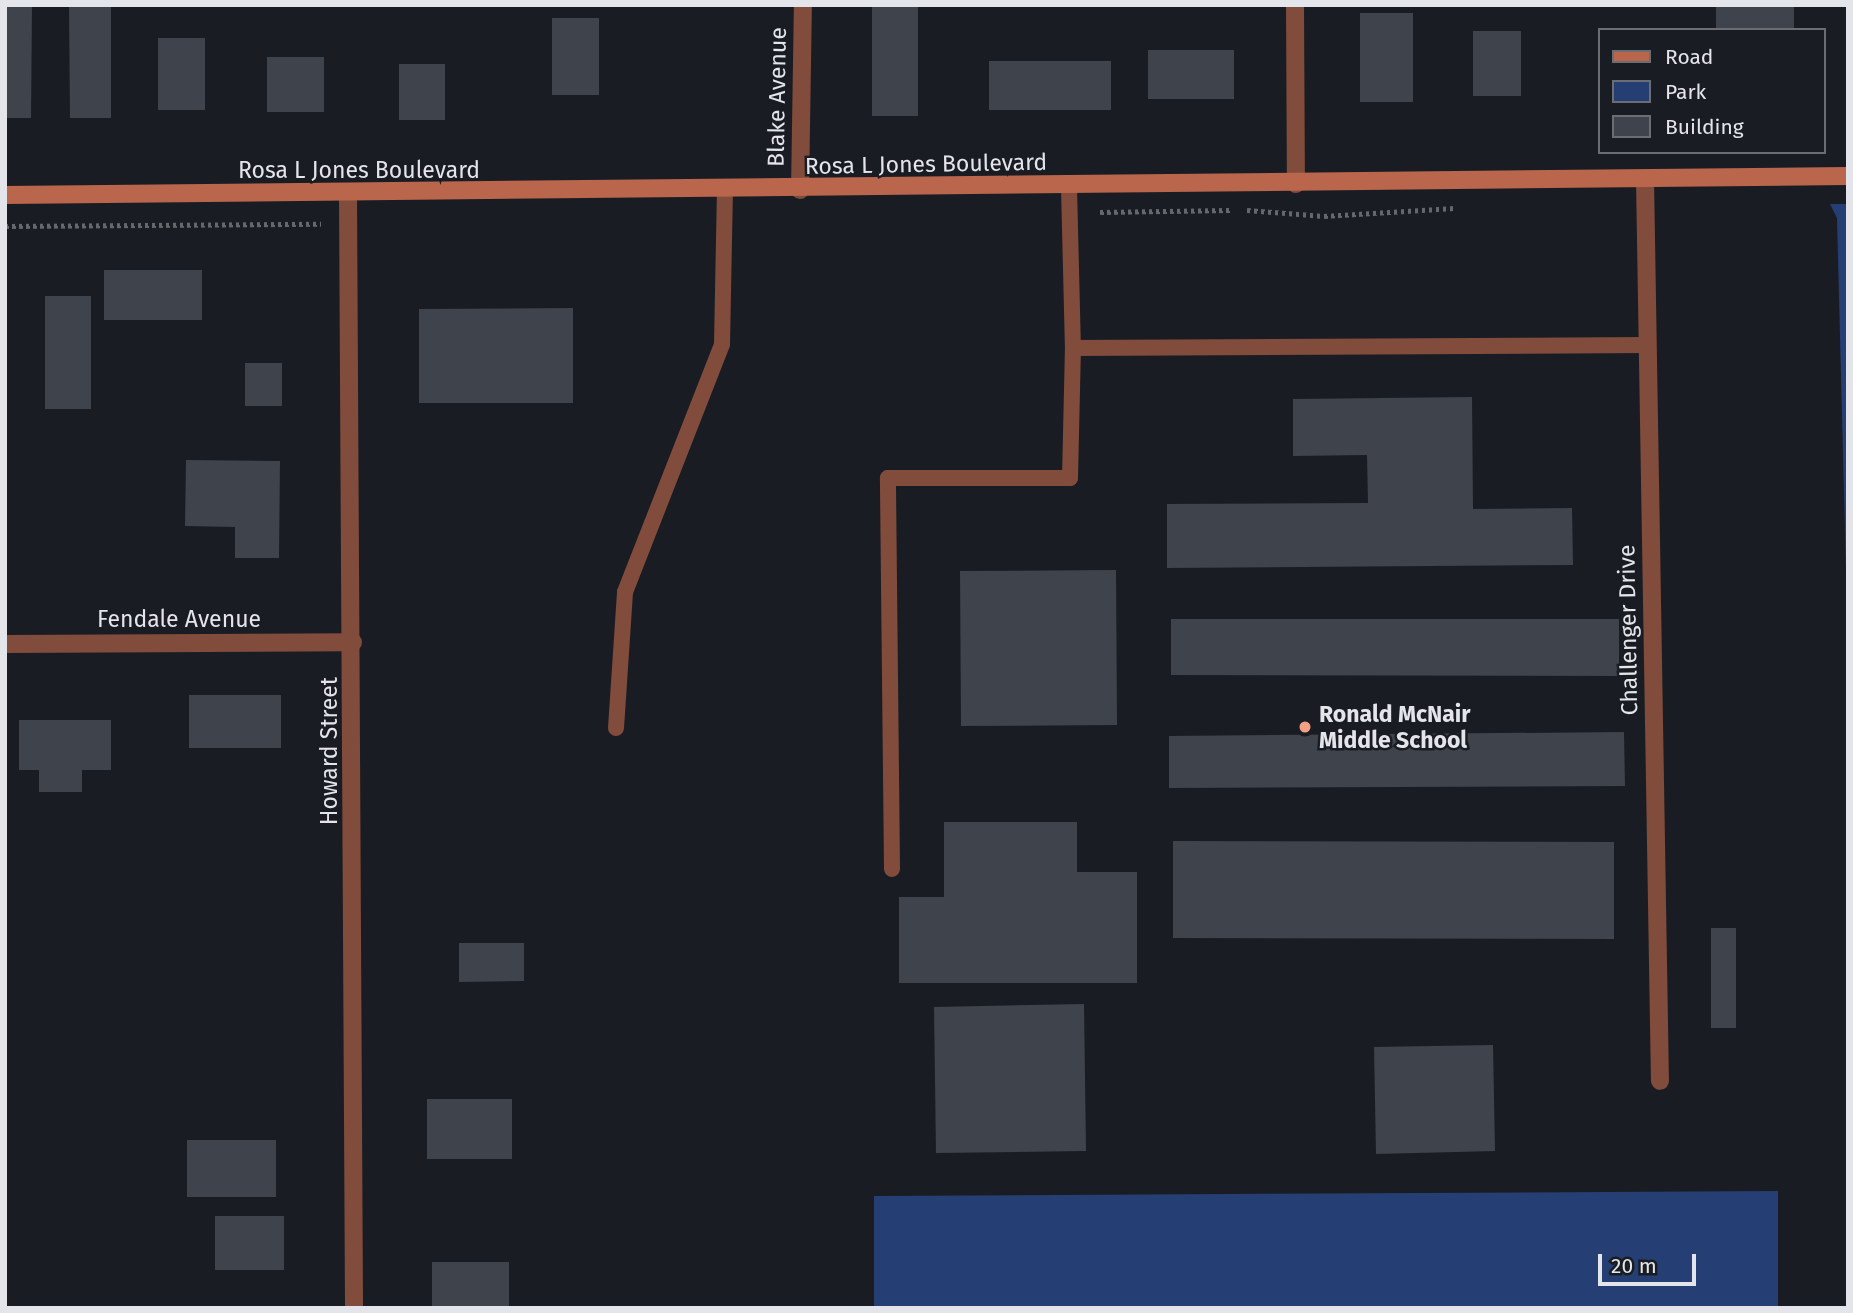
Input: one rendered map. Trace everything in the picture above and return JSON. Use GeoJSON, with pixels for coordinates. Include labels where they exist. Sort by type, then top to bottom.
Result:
{"type":"FeatureCollection","features":[{"type":"Feature","properties":{"kind":"street","name":"Blake Avenue"},"geometry":{"type":"LineString","coordinates":[[800,190],[803,5]]}},
{"type":"Feature","properties":{"kind":"street"},"geometry":{"type":"LineString","coordinates":[[1295,5],[1296,184]]}},
{"type":"Feature","properties":{"kind":"street","name":"Rosa L Jones Boulevard"},"geometry":{"type":"LineString","coordinates":[[5,195],[348,195],[1848,176]]}},
{"type":"Feature","properties":{"kind":"street","name":"Challenger Drive"},"geometry":{"type":"LineString","coordinates":[[1645,179],[1660,1081]]}},
{"type":"Feature","properties":{"kind":"street","name":"Howard Street"},"geometry":{"type":"LineString","coordinates":[[348,195],[354,642],[354,1308]]}},
{"type":"Feature","properties":{"kind":"street","name":"Fendale Avenue"},"geometry":{"type":"LineString","coordinates":[[5,644],[354,642]]}},
{"type":"Feature","properties":{"kind":"lane"},"geometry":{"type":"LineString","coordinates":[[892,869],[888,478],[1070,478],[1073,348],[1069,187]]}},
{"type":"Feature","properties":{"kind":"lane"},"geometry":{"type":"LineString","coordinates":[[616,729],[625,592],[722,344],[725,191]]}},
{"type":"Feature","properties":{"kind":"lane"},"geometry":{"type":"LineString","coordinates":[[1073,348],[1648,345]]}},
{"type":"Feature","properties":{"kind":"path"},"geometry":{"type":"LineString","coordinates":[[5,226],[321,224]]}},
{"type":"Feature","properties":{"kind":"green space"},"geometry":{"type":"Polygon","coordinates":[[[1830,204],[1848,204],[1848,651],[1837,218],[1830,204]]]}},
{"type":"Feature","properties":{"kind":"green space"},"geometry":{"type":"Polygon","coordinates":[[[1778,1191],[1778,1308],[874,1308],[874,1196],[1778,1191]]]}},
{"type":"Feature","properties":{"kind":"building"},"geometry":{"type":"Polygon","coordinates":[[[5,5],[32,5],[31,118],[5,118],[5,5]]]}},
{"type":"Feature","properties":{"kind":"building"},"geometry":{"type":"Polygon","coordinates":[[[69,5],[111,5],[111,118],[70,118],[69,5]]]}},
{"type":"Feature","properties":{"kind":"building"},"geometry":{"type":"Polygon","coordinates":[[[872,5],[918,5],[918,116],[872,116],[872,5]]]}},
{"type":"Feature","properties":{"kind":"building"},"geometry":{"type":"Polygon","coordinates":[[[1716,5],[1794,5],[1794,28],[1716,28],[1716,5]]]}},
{"type":"Feature","properties":{"kind":"building"},"geometry":{"type":"Polygon","coordinates":[[[1360,13],[1413,13],[1413,102],[1360,102],[1360,13]]]}},
{"type":"Feature","properties":{"kind":"building"},"geometry":{"type":"Polygon","coordinates":[[[552,18],[599,18],[599,95],[552,95],[552,18]]]}},
{"type":"Feature","properties":{"kind":"building"},"geometry":{"type":"Polygon","coordinates":[[[1473,31],[1521,31],[1521,96],[1473,96],[1473,31]]]}},
{"type":"Feature","properties":{"kind":"building"},"geometry":{"type":"Polygon","coordinates":[[[158,38],[205,38],[205,110],[158,110],[158,38]]]}},
{"type":"Feature","properties":{"kind":"building"},"geometry":{"type":"Polygon","coordinates":[[[1148,50],[1234,50],[1234,99],[1148,99],[1148,50]]]}},
{"type":"Feature","properties":{"kind":"building"},"geometry":{"type":"Polygon","coordinates":[[[267,57],[324,57],[324,112],[267,112],[267,57]]]}},
{"type":"Feature","properties":{"kind":"building"},"geometry":{"type":"Polygon","coordinates":[[[989,61],[1111,61],[1111,110],[989,110],[989,61]]]}},
{"type":"Feature","properties":{"kind":"building"},"geometry":{"type":"Polygon","coordinates":[[[399,64],[445,64],[445,120],[399,120],[399,64]]]}},
{"type":"Feature","properties":{"kind":"building"},"geometry":{"type":"Polygon","coordinates":[[[104,270],[202,270],[202,320],[104,320],[104,270]]]}},
{"type":"Feature","properties":{"kind":"building"},"geometry":{"type":"Polygon","coordinates":[[[45,296],[91,296],[91,409],[45,409],[45,296]]]}},
{"type":"Feature","properties":{"kind":"building"},"geometry":{"type":"Polygon","coordinates":[[[573,308],[573,403],[419,403],[419,309],[573,308]]]}},
{"type":"Feature","properties":{"kind":"building"},"geometry":{"type":"Polygon","coordinates":[[[245,363],[282,363],[282,406],[245,406],[245,363]]]}},
{"type":"Feature","properties":{"kind":"building"},"geometry":{"type":"Polygon","coordinates":[[[1472,397],[1473,509],[1572,508],[1573,565],[1167,568],[1167,504],[1368,503],[1367,455],[1293,456],[1293,399],[1472,397]]]}},
{"type":"Feature","properties":{"kind":"building"},"geometry":{"type":"Polygon","coordinates":[[[186,460],[280,461],[279,558],[235,558],[235,527],[185,526],[186,460]]]}},
{"type":"Feature","properties":{"kind":"building"},"geometry":{"type":"Polygon","coordinates":[[[1116,570],[1117,725],[961,726],[960,571],[1116,570]]]}},
{"type":"Feature","properties":{"kind":"building"},"geometry":{"type":"Polygon","coordinates":[[[1171,619],[1619,619],[1619,676],[1171,675],[1171,619]]]}},
{"type":"Feature","properties":{"kind":"building"},"geometry":{"type":"Polygon","coordinates":[[[189,695],[281,695],[281,748],[189,748],[189,695]]]}},
{"type":"Feature","properties":{"kind":"building"},"geometry":{"type":"Polygon","coordinates":[[[19,720],[111,720],[111,770],[82,770],[82,792],[39,792],[39,770],[19,770],[19,720]]]}},
{"type":"Feature","properties":{"kind":"building"},"geometry":{"type":"Polygon","coordinates":[[[1624,732],[1625,786],[1169,788],[1169,736],[1624,732]]]}},
{"type":"Feature","properties":{"kind":"building"},"geometry":{"type":"Polygon","coordinates":[[[944,822],[1077,822],[1077,872],[1137,872],[1137,983],[899,983],[899,897],[944,897],[944,822]]]}},
{"type":"Feature","properties":{"kind":"building"},"geometry":{"type":"Polygon","coordinates":[[[1173,841],[1614,842],[1614,939],[1173,938],[1173,841]]]}},
{"type":"Feature","properties":{"kind":"building"},"geometry":{"type":"Polygon","coordinates":[[[1711,928],[1736,928],[1736,1028],[1711,1028],[1711,928]]]}},
{"type":"Feature","properties":{"kind":"building"},"geometry":{"type":"Polygon","coordinates":[[[459,943],[524,943],[524,981],[459,982],[459,943]]]}},
{"type":"Feature","properties":{"kind":"building"},"geometry":{"type":"Polygon","coordinates":[[[1084,1004],[1086,1151],[936,1153],[934,1007],[1084,1004]]]}},
{"type":"Feature","properties":{"kind":"building"},"geometry":{"type":"Polygon","coordinates":[[[1493,1045],[1495,1151],[1376,1154],[1374,1047],[1493,1045]]]}},
{"type":"Feature","properties":{"kind":"building"},"geometry":{"type":"Polygon","coordinates":[[[427,1099],[512,1099],[512,1159],[427,1159],[427,1099]]]}},
{"type":"Feature","properties":{"kind":"building"},"geometry":{"type":"Polygon","coordinates":[[[187,1140],[276,1140],[276,1197],[187,1197],[187,1140]]]}},
{"type":"Feature","properties":{"kind":"building"},"geometry":{"type":"Polygon","coordinates":[[[215,1216],[284,1216],[284,1270],[215,1270],[215,1216]]]}},
{"type":"Feature","properties":{"kind":"building"},"geometry":{"type":"Polygon","coordinates":[[[432,1262],[509,1262],[509,1307],[432,1307],[432,1262]]]}},
{"type":"Feature","properties":{"kind":"place","name":"Ronald McNair Middle School"},"geometry":{"type":"Point","coordinates":[1305,727]}}]}
